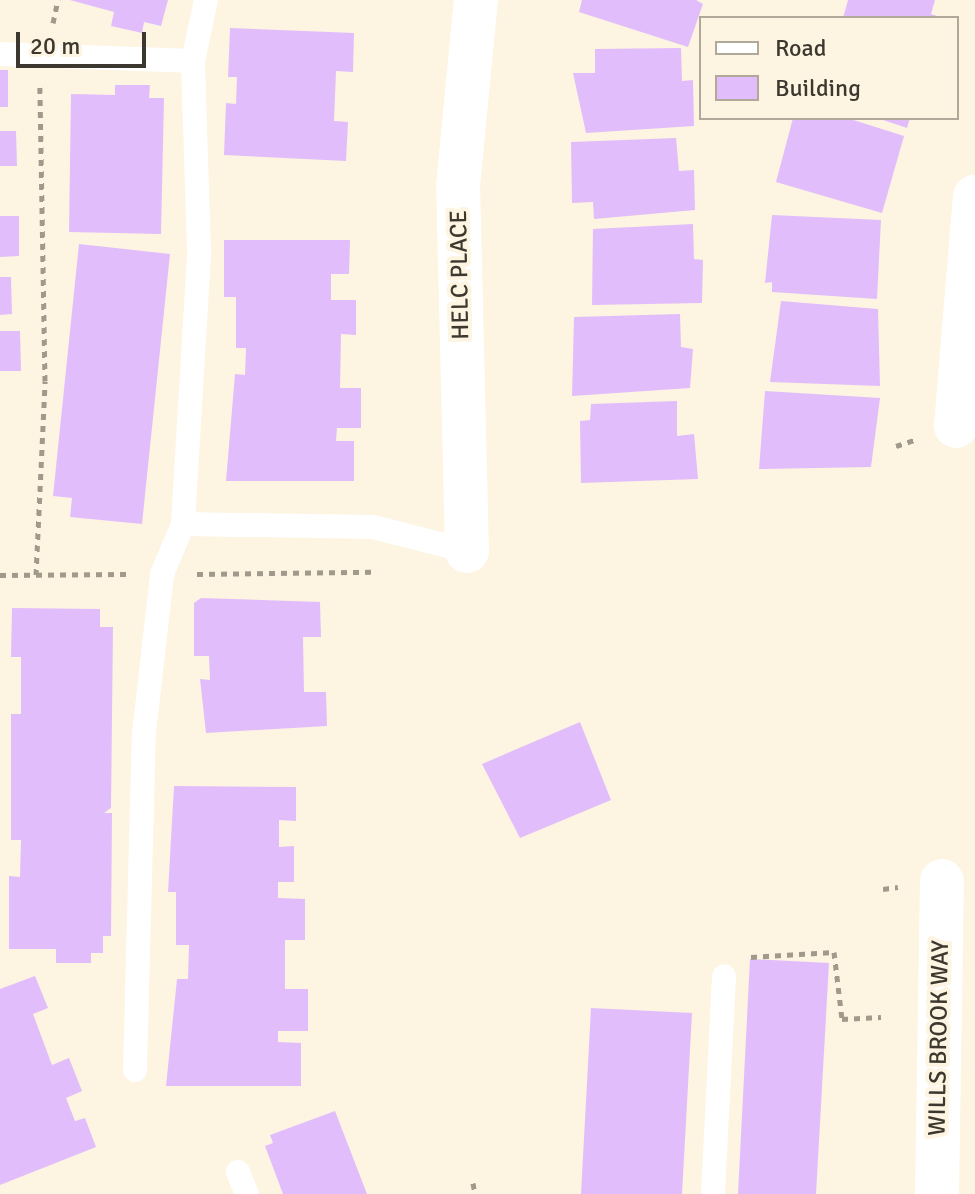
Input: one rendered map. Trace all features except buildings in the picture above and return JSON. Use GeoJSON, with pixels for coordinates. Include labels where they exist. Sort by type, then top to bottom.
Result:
{"type":"FeatureCollection","features":[{"type":"Feature","properties":{"kind":"street","name":"HELC PLACE"},"geometry":{"type":"LineString","coordinates":[[467,551],[458,186],[476,0]]}},
{"type":"Feature","properties":{"kind":"street"},"geometry":{"type":"LineString","coordinates":[[956,426],[975,197]]}},
{"type":"Feature","properties":{"kind":"street","name":"WILLS BROOK WAY"},"geometry":{"type":"LineString","coordinates":[[937,1194],[942,881]]}},
{"type":"Feature","properties":{"kind":"lane"},"geometry":{"type":"LineString","coordinates":[[135,1070],[144,733],[162,574],[183,524],[199,253],[193,61],[206,0]]}},
{"type":"Feature","properties":{"kind":"lane"},"geometry":{"type":"LineString","coordinates":[[0,54],[193,61]]}},
{"type":"Feature","properties":{"kind":"lane"},"geometry":{"type":"LineString","coordinates":[[183,524],[373,527],[467,551]]}},
{"type":"Feature","properties":{"kind":"lane"},"geometry":{"type":"LineString","coordinates":[[713,1194],[724,976]]}},
{"type":"Feature","properties":{"kind":"path"},"geometry":{"type":"LineString","coordinates":[[36,575],[46,56],[58,0]]}},
{"type":"Feature","properties":{"kind":"path"},"geometry":{"type":"LineString","coordinates":[[724,976],[747,958],[834,952],[842,1019],[881,1017]]}},
{"type":"Feature","properties":{"kind":"path"},"geometry":{"type":"LineString","coordinates":[[473,1183],[475,1194]]}}]}
